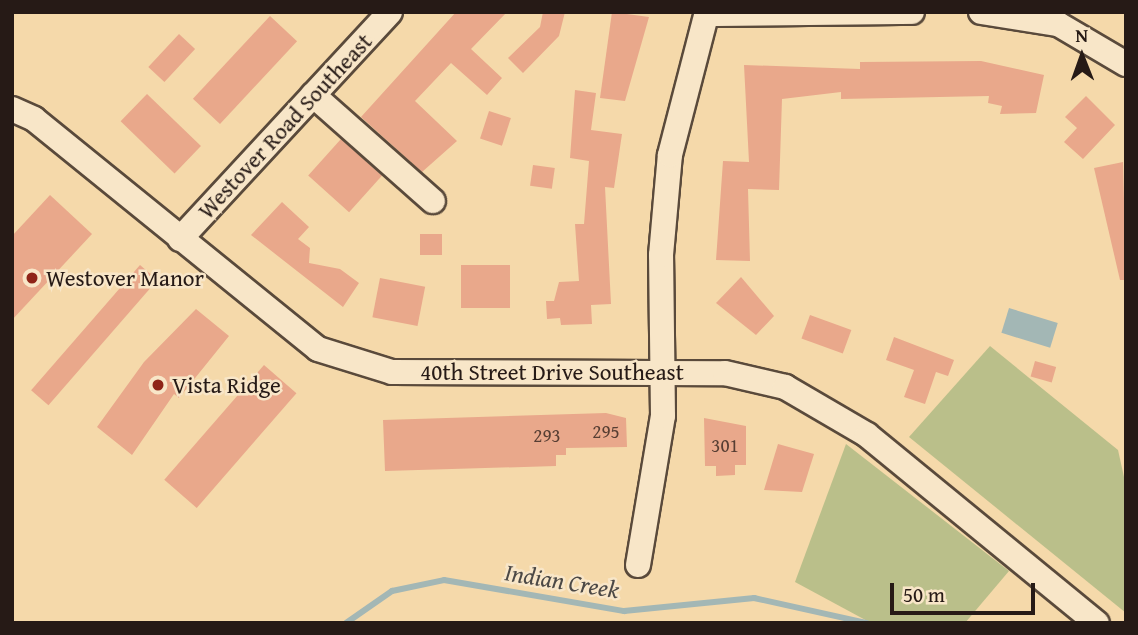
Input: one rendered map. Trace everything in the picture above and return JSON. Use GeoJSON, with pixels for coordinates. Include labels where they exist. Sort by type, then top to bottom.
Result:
{"type":"FeatureCollection","features":[{"type":"Feature","properties":{"kind":"street","name":"Westover Road Southeast"},"geometry":{"type":"LineString","coordinates":[[180,239],[390,12]]}},
{"type":"Feature","properties":{"kind":"street"},"geometry":{"type":"LineString","coordinates":[[638,565],[663,416],[661,255],[670,155],[706,13],[912,12]]}},
{"type":"Feature","properties":{"kind":"street"},"geometry":{"type":"LineString","coordinates":[[981,12],[1058,24],[1126,64]]}},
{"type":"Feature","properties":{"kind":"street"},"geometry":{"type":"LineString","coordinates":[[313,95],[433,201]]}},
{"type":"Feature","properties":{"kind":"street","name":"40th Street Drive Southeast"},"geometry":{"type":"LineString","coordinates":[[12,109],[34,119],[279,323],[318,349],[392,372],[664,371],[756,379],[816,401],[1097,623]]}},
{"type":"Feature","properties":{"kind":"green space"},"geometry":{"type":"Polygon","coordinates":[[[990,346],[1118,450],[1126,486],[1126,613],[909,437],[990,346]]]}},
{"type":"Feature","properties":{"kind":"green space"},"geometry":{"type":"Polygon","coordinates":[[[846,444],[1009,571],[965,623],[871,623],[795,582],[846,444]]]}},
{"type":"Feature","properties":{"kind":"shaded area"},"geometry":{"type":"Polygon","coordinates":[[[1009,308],[1058,323],[1050,348],[1001,333],[1009,308]]]}},
{"type":"Feature","properties":{"kind":"building"},"geometry":{"type":"Polygon","coordinates":[[[456,12],[507,12],[471,49],[502,78],[487,95],[451,63],[415,101],[457,141],[422,172],[361,117],[456,12]]]}},
{"type":"Feature","properties":{"kind":"building"},"geometry":{"type":"Polygon","coordinates":[[[543,12],[565,12],[559,36],[523,73],[508,58],[540,27],[543,12]]]}},
{"type":"Feature","properties":{"kind":"building"},"geometry":{"type":"Polygon","coordinates":[[[612,12],[649,17],[625,101],[600,98],[612,12]]]}},
{"type":"Feature","properties":{"kind":"building"},"geometry":{"type":"Polygon","coordinates":[[[270,16],[297,41],[220,124],[193,99],[270,16]]]}},
{"type":"Feature","properties":{"kind":"building"},"geometry":{"type":"Polygon","coordinates":[[[179,34],[195,49],[164,82],[148,67],[179,34]]]}},
{"type":"Feature","properties":{"kind":"building"},"geometry":{"type":"Polygon","coordinates":[[[981,61],[1044,75],[1036,113],[1000,114],[1002,106],[988,103],[989,96],[841,99],[841,92],[782,99],[779,190],[748,189],[750,261],[716,260],[723,161],[749,162],[744,65],[860,69],[860,62],[981,61]]]}},
{"type":"Feature","properties":{"kind":"building"},"geometry":{"type":"Polygon","coordinates":[[[575,90],[596,93],[591,130],[622,134],[614,188],[605,187],[611,304],[591,305],[592,324],[561,325],[560,318],[547,319],[546,301],[554,301],[559,282],[579,281],[575,224],[584,224],[589,161],[570,158],[575,90]]]}},
{"type":"Feature","properties":{"kind":"building"},"geometry":{"type":"Polygon","coordinates":[[[147,94],[201,146],[175,173],[121,121],[147,94]]]}},
{"type":"Feature","properties":{"kind":"building"},"geometry":{"type":"Polygon","coordinates":[[[1086,96],[1115,125],[1083,159],[1064,142],[1077,128],[1065,117],[1086,96]]]}},
{"type":"Feature","properties":{"kind":"building"},"geometry":{"type":"Polygon","coordinates":[[[489,111],[511,118],[502,146],[480,139],[489,111]]]}},
{"type":"Feature","properties":{"kind":"building"},"geometry":{"type":"Polygon","coordinates":[[[341,139],[382,176],[349,212],[308,175],[341,139]]]}},
{"type":"Feature","properties":{"kind":"building"},"geometry":{"type":"Polygon","coordinates":[[[1123,162],[1126,280],[1120,280],[1094,168],[1123,162]]]}},
{"type":"Feature","properties":{"kind":"building"},"geometry":{"type":"Polygon","coordinates":[[[533,165],[555,168],[552,189],[530,186],[533,165]]]}},
{"type":"Feature","properties":{"kind":"building","name":"Westover Manor"},"geometry":{"type":"Polygon","coordinates":[[[50,195],[92,234],[12,320],[12,236],[50,195]]]}},
{"type":"Feature","properties":{"kind":"building"},"geometry":{"type":"Polygon","coordinates":[[[282,202],[309,227],[298,239],[310,248],[309,263],[340,269],[359,283],[343,307],[251,235],[282,202]]]}},
{"type":"Feature","properties":{"kind":"building"},"geometry":{"type":"Polygon","coordinates":[[[420,234],[442,234],[442,255],[420,255],[420,234]]]}},
{"type":"Feature","properties":{"kind":"building"},"geometry":{"type":"Polygon","coordinates":[[[140,265],[157,280],[48,405],[31,390],[140,265]]]}},
{"type":"Feature","properties":{"kind":"building"},"geometry":{"type":"Polygon","coordinates":[[[461,265],[510,265],[510,308],[461,308],[461,265]]]}},
{"type":"Feature","properties":{"kind":"building"},"geometry":{"type":"Polygon","coordinates":[[[741,277],[774,316],[756,335],[716,303],[741,277]]]}},
{"type":"Feature","properties":{"kind":"building"},"geometry":{"type":"Polygon","coordinates":[[[380,278],[425,287],[418,326],[372,317],[380,278]]]}},
{"type":"Feature","properties":{"kind":"building","name":"Vista Ridge"},"geometry":{"type":"Polygon","coordinates":[[[196,309],[229,336],[179,398],[174,394],[132,455],[97,427],[144,362],[196,309]]]}},
{"type":"Feature","properties":{"kind":"building"},"geometry":{"type":"Polygon","coordinates":[[[810,315],[851,330],[843,354],[801,338],[810,315]]]}},
{"type":"Feature","properties":{"kind":"building"},"geometry":{"type":"Polygon","coordinates":[[[894,337],[954,360],[948,376],[936,372],[925,404],[904,397],[914,370],[886,360],[894,337]]]}},
{"type":"Feature","properties":{"kind":"building"},"geometry":{"type":"Polygon","coordinates":[[[1035,361],[1056,367],[1052,382],[1031,376],[1035,361]]]}},
{"type":"Feature","properties":{"kind":"building","name":"Vista Ridge"},"geometry":{"type":"Polygon","coordinates":[[[264,365],[296,393],[197,508],[164,480],[264,365]]]}},
{"type":"Feature","properties":{"kind":"building"},"geometry":{"type":"Polygon","coordinates":[[[606,413],[626,418],[627,447],[566,448],[566,455],[556,455],[556,466],[385,471],[383,420],[606,413]]]}},
{"type":"Feature","properties":{"kind":"building"},"geometry":{"type":"Polygon","coordinates":[[[704,418],[746,426],[746,465],[735,465],[735,475],[716,476],[716,466],[705,466],[704,418]]]}},
{"type":"Feature","properties":{"kind":"building"},"geometry":{"type":"Polygon","coordinates":[[[778,444],[814,454],[802,492],[764,490],[778,444]]]}},
{"type":"Feature","properties":{"kind":"waterway","name":"Indian Creek"},"geometry":{"type":"LineString","coordinates":[[346,623],[392,591],[444,580],[624,611],[754,598],[867,623]]}},
{"type":"Feature","properties":{"kind":"place","name":"Westover Manor"},"geometry":{"type":"Point","coordinates":[32,278]}},
{"type":"Feature","properties":{"kind":"place","name":"Vista Ridge"},"geometry":{"type":"Point","coordinates":[158,385]}}]}
